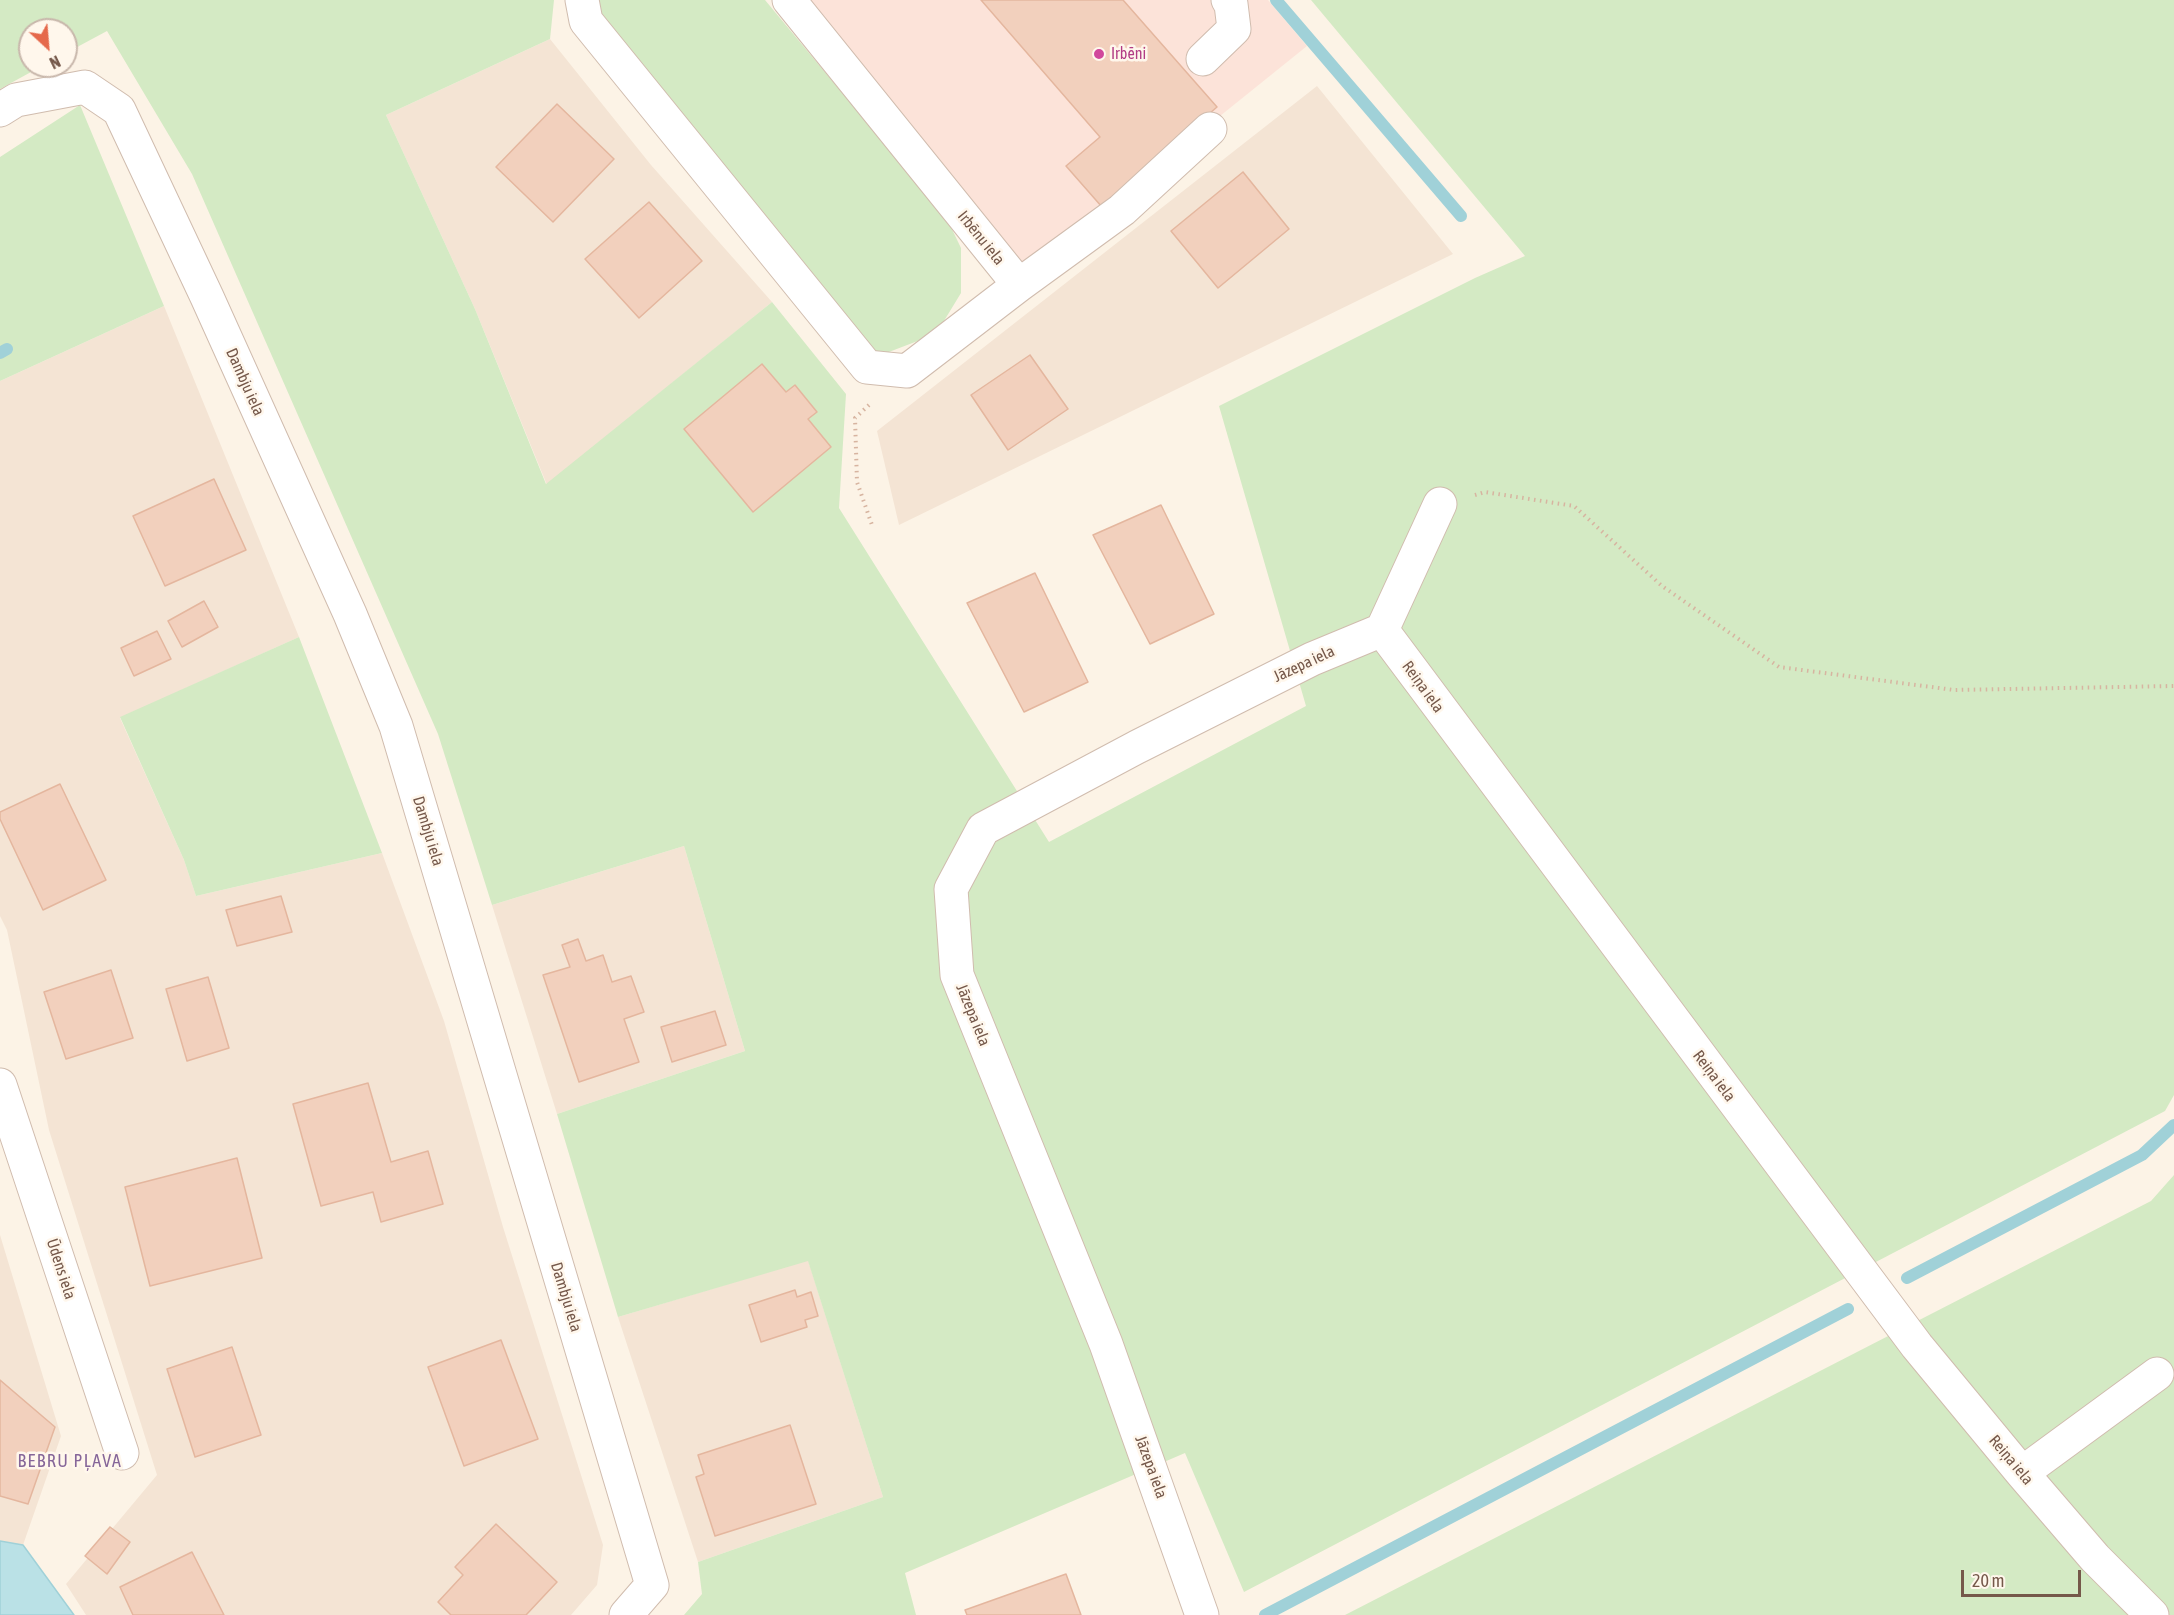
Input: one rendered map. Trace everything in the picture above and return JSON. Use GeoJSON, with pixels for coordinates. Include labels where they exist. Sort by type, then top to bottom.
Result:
{"type":"FeatureCollection","features":[{"type":"Feature","properties":{"kind":"street"},"geometry":{"type":"LineString","coordinates":[[582,0],[586,21],[867,366],[907,371],[1122,210],[1210,129]]}},
{"type":"Feature","properties":{"kind":"street","name":"Irbēnu iela"},"geometry":{"type":"LineString","coordinates":[[789,0],[1019,285]]}},
{"type":"Feature","properties":{"kind":"street"},"geometry":{"type":"LineString","coordinates":[[1203,59],[1234,30],[1231,4],[1228,0]]}},
{"type":"Feature","properties":{"kind":"street","name":"Dambju iela"},"geometry":{"type":"LineString","coordinates":[[0,110],[16,100],[85,87],[118,110],[207,297],[350,614],[396,726],[652,1585],[626,1615]]}},
{"type":"Feature","properties":{"kind":"street"},"geometry":{"type":"LineString","coordinates":[[1382,630],[1440,504]]}},
{"type":"Feature","properties":{"kind":"street","name":"Reiņa iela"},"geometry":{"type":"LineString","coordinates":[[1382,630],[1917,1346],[2095,1558],[2152,1615]]}},
{"type":"Feature","properties":{"kind":"street","name":"Jāzepa iela"},"geometry":{"type":"LineString","coordinates":[[1202,1615],[1106,1344],[957,975],[951,889],[983,829],[1312,658],[1382,630]]}},
{"type":"Feature","properties":{"kind":"street","name":"Ūdens iela"},"geometry":{"type":"LineString","coordinates":[[0,1085],[122,1453]]}},
{"type":"Feature","properties":{"kind":"street"},"geometry":{"type":"LineString","coordinates":[[2022,1473],[2157,1374]]}},
{"type":"Feature","properties":{"kind":"path"},"geometry":{"type":"LineString","coordinates":[[872,525],[857,482],[855,418],[907,371]]}},
{"type":"Feature","properties":{"kind":"path"},"geometry":{"type":"LineString","coordinates":[[1440,504],[1485,492],[1574,506],[1662,586],[1779,667],[1954,690],[2174,686]]}},
{"type":"Feature","properties":{"kind":"shaded area"},"geometry":{"type":"Polygon","coordinates":[[[806,0],[1268,0],[1307,46],[1071,236],[1022,268],[806,0]]]}},
{"type":"Feature","properties":{"kind":"shaded area"},"geometry":{"type":"Polygon","coordinates":[[[550,39],[651,165],[772,302],[547,485],[475,309],[386,115],[550,39]]]}},
{"type":"Feature","properties":{"kind":"shaded area"},"geometry":{"type":"Polygon","coordinates":[[[1317,86],[1453,254],[899,525],[877,431],[1317,86]]]}},
{"type":"Feature","properties":{"kind":"shaded area"},"geometry":{"type":"Polygon","coordinates":[[[164,306],[299,637],[120,718],[184,860],[196,896],[382,853],[444,1021],[503,1227],[603,1545],[597,1585],[571,1615],[86,1615],[66,1584],[157,1475],[49,1130],[7,930],[0,916],[0,381],[164,306]]]}},
{"type":"Feature","properties":{"kind":"shaded area"},"geometry":{"type":"Polygon","coordinates":[[[684,846],[745,1051],[557,1114],[492,905],[684,846]]]}},
{"type":"Feature","properties":{"kind":"shaded area"},"geometry":{"type":"Polygon","coordinates":[[[0,1235],[61,1436],[23,1545],[0,1541],[0,1235]]]}},
{"type":"Feature","properties":{"kind":"shaded area"},"geometry":{"type":"Polygon","coordinates":[[[808,1260],[883,1497],[698,1562],[618,1317],[808,1260]]]}},
{"type":"Feature","properties":{"kind":"green space"},"geometry":{"type":"Polygon","coordinates":[[[0,0],[554,0],[550,39],[386,115],[475,309],[546,484],[772,302],[846,394],[839,508],[1049,842],[1306,706],[1219,406],[1475,278],[1525,256],[1311,0],[2174,0],[2174,1095],[2165,1111],[1244,1592],[1185,1453],[905,1573],[916,1615],[684,1615],[702,1594],[698,1562],[883,1497],[808,1261],[618,1317],[557,1114],[745,1051],[684,846],[492,905],[438,734],[192,174],[107,31],[78,47],[78,18],[18,18],[18,78],[20,78],[0,89],[0,0]]]}},
{"type":"Feature","properties":{"kind":"green space"},"geometry":{"type":"Polygon","coordinates":[[[592,0],[765,0],[947,219],[961,248],[961,293],[936,334],[881,355],[868,349],[610,42],[592,0]]]}},
{"type":"Feature","properties":{"kind":"green space"},"geometry":{"type":"Polygon","coordinates":[[[80,105],[164,306],[0,381],[0,157],[80,105]]]}},
{"type":"Feature","properties":{"kind":"green space"},"geometry":{"type":"Polygon","coordinates":[[[299,637],[382,853],[196,896],[184,860],[120,717],[299,637]]]}},
{"type":"Feature","properties":{"kind":"green space"},"geometry":{"type":"Polygon","coordinates":[[[2174,1175],[2174,1615],[1345,1615],[2151,1201],[2174,1175]]]}},
{"type":"Feature","properties":{"kind":"water"},"geometry":{"type":"Polygon","coordinates":[[[0,1541],[23,1545],[74,1615],[0,1615],[0,1541]]]}},
{"type":"Feature","properties":{"kind":"building","name":"Irbēni"},"geometry":{"type":"Polygon","coordinates":[[[981,0],[1123,0],[1217,107],[1102,207],[1066,166],[1100,137],[981,0]]]}},
{"type":"Feature","properties":{"kind":"building"},"geometry":{"type":"Polygon","coordinates":[[[557,104],[614,159],[553,222],[496,167],[557,104]]]}},
{"type":"Feature","properties":{"kind":"building"},"geometry":{"type":"Polygon","coordinates":[[[1243,172],[1289,229],[1218,288],[1171,231],[1243,172]]]}},
{"type":"Feature","properties":{"kind":"building"},"geometry":{"type":"Polygon","coordinates":[[[649,202],[702,261],[639,318],[585,259],[649,202]]]}},
{"type":"Feature","properties":{"kind":"building"},"geometry":{"type":"Polygon","coordinates":[[[1030,355],[1068,409],[1008,450],[971,395],[1030,355]]]}},
{"type":"Feature","properties":{"kind":"building"},"geometry":{"type":"Polygon","coordinates":[[[762,364],[786,392],[795,385],[817,412],[808,419],[831,447],[753,512],[684,429],[762,364]]]}},
{"type":"Feature","properties":{"kind":"building"},"geometry":{"type":"Polygon","coordinates":[[[214,479],[246,550],[165,586],[133,516],[214,479]]]}},
{"type":"Feature","properties":{"kind":"building"},"geometry":{"type":"Polygon","coordinates":[[[1161,505],[1214,614],[1150,644],[1093,535],[1161,505]]]}},
{"type":"Feature","properties":{"kind":"building"},"geometry":{"type":"Polygon","coordinates":[[[1035,573],[1088,682],[1024,712],[967,603],[1035,573]]]}},
{"type":"Feature","properties":{"kind":"building"},"geometry":{"type":"Polygon","coordinates":[[[204,601],[218,627],[182,647],[168,621],[204,601]]]}},
{"type":"Feature","properties":{"kind":"building"},"geometry":{"type":"Polygon","coordinates":[[[157,631],[171,659],[134,676],[121,648],[157,631]]]}},
{"type":"Feature","properties":{"kind":"building"},"geometry":{"type":"Polygon","coordinates":[[[60,784],[106,880],[43,910],[0,819],[0,812],[60,784]]]}},
{"type":"Feature","properties":{"kind":"building"},"geometry":{"type":"Polygon","coordinates":[[[281,896],[292,932],[237,946],[226,910],[281,896]]]}},
{"type":"Feature","properties":{"kind":"building"},"geometry":{"type":"Polygon","coordinates":[[[578,939],[586,961],[603,955],[612,982],[631,976],[644,1012],[624,1019],[639,1062],[579,1082],[543,975],[570,967],[562,945],[578,939]]]}},
{"type":"Feature","properties":{"kind":"building"},"geometry":{"type":"Polygon","coordinates":[[[111,970],[133,1038],[66,1059],[44,992],[111,970]]]}},
{"type":"Feature","properties":{"kind":"building"},"geometry":{"type":"Polygon","coordinates":[[[208,977],[229,1048],[187,1061],[166,989],[208,977]]]}},
{"type":"Feature","properties":{"kind":"building"},"geometry":{"type":"Polygon","coordinates":[[[715,1011],[726,1045],[672,1062],[661,1027],[715,1011]]]}},
{"type":"Feature","properties":{"kind":"building"},"geometry":{"type":"Polygon","coordinates":[[[368,1083],[391,1162],[428,1151],[443,1204],[381,1222],[373,1192],[321,1206],[293,1104],[368,1083]]]}},
{"type":"Feature","properties":{"kind":"building"},"geometry":{"type":"Polygon","coordinates":[[[237,1158],[262,1258],[150,1286],[125,1187],[237,1158]]]}},
{"type":"Feature","properties":{"kind":"building"},"geometry":{"type":"Polygon","coordinates":[[[795,1290],[797,1297],[811,1292],[818,1316],[805,1320],[807,1327],[761,1342],[749,1305],[795,1290]]]}},
{"type":"Feature","properties":{"kind":"building"},"geometry":{"type":"Polygon","coordinates":[[[501,1340],[538,1439],[464,1466],[428,1367],[501,1340]]]}},
{"type":"Feature","properties":{"kind":"building"},"geometry":{"type":"Polygon","coordinates":[[[232,1347],[261,1435],[195,1457],[167,1369],[232,1347]]]}},
{"type":"Feature","properties":{"kind":"building"},"geometry":{"type":"Polygon","coordinates":[[[0,1380],[55,1427],[28,1504],[0,1496],[0,1380]]]}},
{"type":"Feature","properties":{"kind":"building"},"geometry":{"type":"Polygon","coordinates":[[[790,1425],[816,1504],[715,1536],[696,1477],[704,1474],[698,1455],[790,1425]]]}},
{"type":"Feature","properties":{"kind":"building"},"geometry":{"type":"Polygon","coordinates":[[[496,1524],[557,1582],[526,1615],[451,1615],[438,1602],[463,1575],[455,1567],[496,1524]]]}},
{"type":"Feature","properties":{"kind":"building"},"geometry":{"type":"Polygon","coordinates":[[[110,1527],[130,1542],[107,1574],[85,1556],[110,1527]]]}},
{"type":"Feature","properties":{"kind":"building"},"geometry":{"type":"Polygon","coordinates":[[[192,1552],[224,1615],[133,1615],[120,1587],[192,1552]]]}},
{"type":"Feature","properties":{"kind":"building"},"geometry":{"type":"Polygon","coordinates":[[[1066,1574],[1081,1615],[967,1615],[965,1610],[1066,1574]]]}},
{"type":"Feature","properties":{"kind":"waterway"},"geometry":{"type":"LineString","coordinates":[[1276,0],[1461,216]]}},
{"type":"Feature","properties":{"kind":"waterway"},"geometry":{"type":"LineString","coordinates":[[0,353],[7,349]]}},
{"type":"Feature","properties":{"kind":"waterway"},"geometry":{"type":"LineString","coordinates":[[1907,1278],[2142,1155],[2174,1125]]}},
{"type":"Feature","properties":{"kind":"waterway"},"geometry":{"type":"LineString","coordinates":[[1265,1615],[1848,1309]]}},
{"type":"Feature","properties":{"kind":"place","name":"Irbēni"},"geometry":{"type":"Point","coordinates":[1099,54]}},
{"type":"Feature","properties":{"kind":"district","name":"BEBRU PĻAVA"},"geometry":{"type":"Point","coordinates":[70,1461]}}]}
